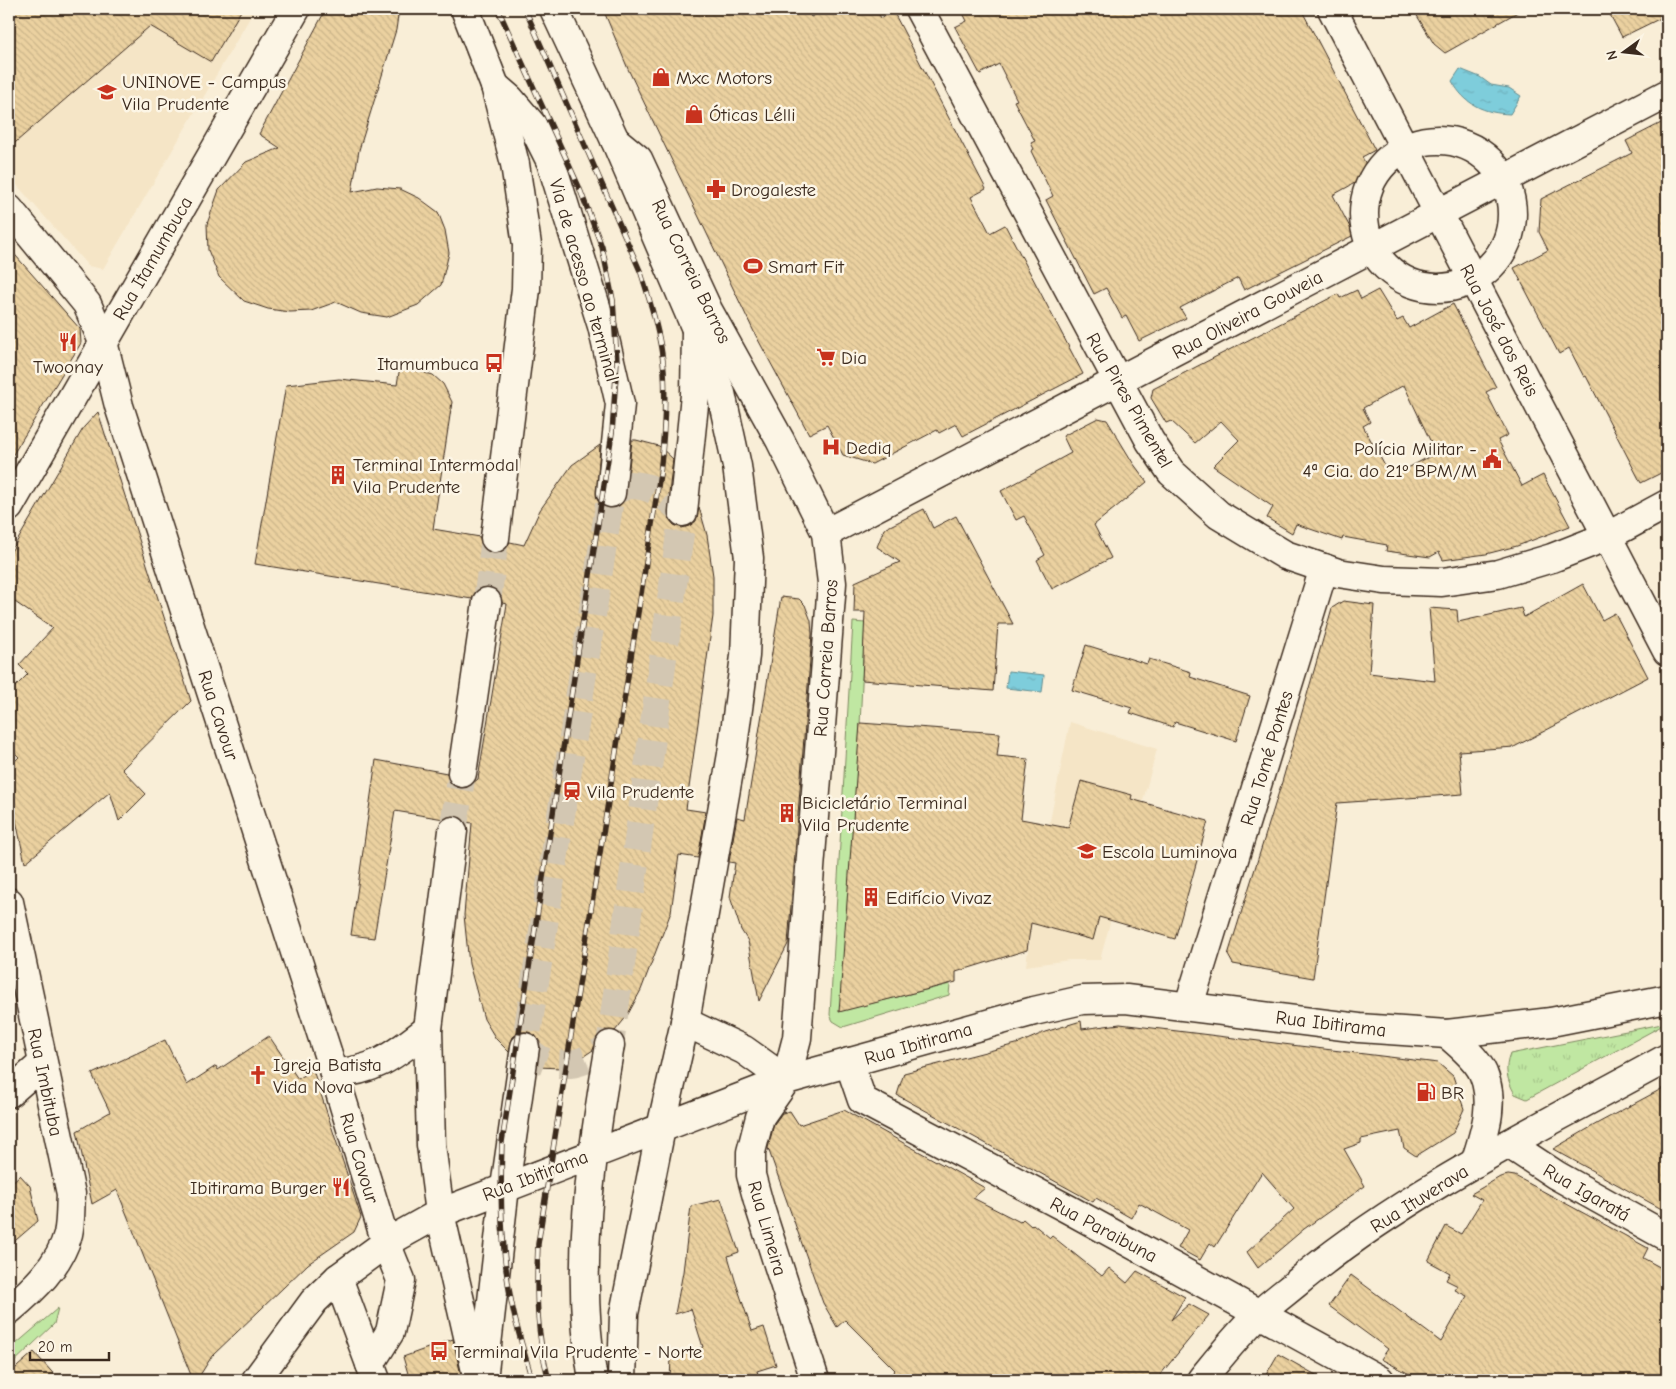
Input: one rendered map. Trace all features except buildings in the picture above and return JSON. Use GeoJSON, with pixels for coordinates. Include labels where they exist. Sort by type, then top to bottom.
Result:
{"type":"FeatureCollection","features":[{"type":"Feature","properties":{"kind":"main road","name":"Rua Itamumbuca"},"geometry":{"type":"LineString","coordinates":[[9,506],[296,9]]}},
{"type":"Feature","properties":{"kind":"main road"},"geometry":{"type":"LineString","coordinates":[[465,9],[495,86],[515,164],[527,246],[526,289],[495,538]]}},
{"type":"Feature","properties":{"kind":"main road"},"geometry":{"type":"LineString","coordinates":[[554,9],[615,140],[696,329],[721,393],[737,466],[749,558],[745,656],[732,754],[685,1022],[661,1128],[624,1314],[622,1380]]}},
{"type":"Feature","properties":{"kind":"main road","name":"Rua Pires Pimentel"},"geometry":{"type":"LineString","coordinates":[[919,9],[1150,441],[1170,472],[1220,515],[1286,555],[1338,573],[1384,580],[1442,582],[1498,574],[1552,558],[1608,536],[1667,504]]}},
{"type":"Feature","properties":{"kind":"main road","name":"Rua José dos Reis"},"geometry":{"type":"LineString","coordinates":[[1332,9],[1667,651]]}},
{"type":"Feature","properties":{"kind":"main road","name":"Via de acesso ao terminal"},"geometry":{"type":"LineString","coordinates":[[495,86],[510,99],[532,126],[551,162],[602,326],[620,404],[611,493]]}},
{"type":"Feature","properties":{"kind":"main road","name":"Rua Oliveira Gouveia"},"geometry":{"type":"LineString","coordinates":[[826,533],[1667,94]]}},
{"type":"Feature","properties":{"kind":"main road"},"geometry":{"type":"LineString","coordinates":[[1435,139],[1456,141],[1492,162],[1504,179],[1511,200],[1512,220],[1507,241],[1497,259],[1485,271],[1473,279],[1455,286],[1439,288],[1419,285],[1400,277],[1385,265],[1373,248],[1366,229],[1365,208],[1369,188],[1379,169],[1404,148],[1435,139]]}},
{"type":"Feature","properties":{"kind":"main road","name":"Rua Correia Barros"},"geometry":{"type":"LineString","coordinates":[[615,140],[638,159],[708,310],[780,440],[826,533],[832,583],[828,642],[806,902],[798,1038],[786,1080]]}},
{"type":"Feature","properties":{"kind":"main road","name":"Rua Cavour"},"geometry":{"type":"LineString","coordinates":[[9,209],[85,302],[103,342],[122,416],[334,1073],[386,1243],[401,1280],[390,1332],[373,1372]]}},
{"type":"Feature","properties":{"kind":"main road"},"geometry":{"type":"LineString","coordinates":[[684,512],[694,395],[696,329]]}},
{"type":"Feature","properties":{"kind":"main road","name":"Rua Tomé Pontes"},"geometry":{"type":"LineString","coordinates":[[1189,1005],[1324,568]]}},
{"type":"Feature","properties":{"kind":"main road"},"geometry":{"type":"LineString","coordinates":[[462,773],[487,602]]}},
{"type":"Feature","properties":{"kind":"main road"},"geometry":{"type":"LineString","coordinates":[[453,831],[428,1029],[431,1144],[440,1213],[478,1380]]}},
{"type":"Feature","properties":{"kind":"main road","name":"Rua Imbituba"},"geometry":{"type":"LineString","coordinates":[[9,902],[71,1194],[68,1233],[57,1260],[31,1291],[9,1310]]}},
{"type":"Feature","properties":{"kind":"main road","name":"Rua Ibitirama"},"geometry":{"type":"LineString","coordinates":[[256,1380],[314,1301],[338,1278],[386,1243],[440,1213],[786,1080],[1025,1013],[1082,1000],[1126,999],[1189,1005],[1359,1028],[1447,1034],[1551,1022],[1667,999]]}},
{"type":"Feature","properties":{"kind":"main road"},"geometry":{"type":"LineString","coordinates":[[685,1022],[744,1050],[786,1080]]}},
{"type":"Feature","properties":{"kind":"main road"},"geometry":{"type":"LineString","coordinates":[[334,1073],[372,1068],[428,1029]]}},
{"type":"Feature","properties":{"kind":"main road"},"geometry":{"type":"LineString","coordinates":[[1447,1034],[1483,1072],[1489,1100],[1487,1126],[1474,1163]]}},
{"type":"Feature","properties":{"kind":"main road"},"geometry":{"type":"LineString","coordinates":[[593,1380],[588,1350],[584,1290],[587,1209],[610,1045]]}},
{"type":"Feature","properties":{"kind":"main road"},"geometry":{"type":"LineString","coordinates":[[483,1380],[505,1187],[525,1047]]}},
{"type":"Feature","properties":{"kind":"main road","name":"Rua Ituverava"},"geometry":{"type":"LineString","coordinates":[[1201,1380],[1228,1346],[1259,1314],[1357,1237],[1422,1194],[1474,1163],[1667,1058]]}},
{"type":"Feature","properties":{"kind":"main road","name":"Rua Paraibuna"},"geometry":{"type":"LineString","coordinates":[[848,1062],[862,1100],[1380,1380]]}},
{"type":"Feature","properties":{"kind":"main road"},"geometry":{"type":"LineString","coordinates":[[9,1093],[42,1064]]}},
{"type":"Feature","properties":{"kind":"main road","name":"Rua Limeira"},"geometry":{"type":"LineString","coordinates":[[786,1080],[760,1117],[751,1152],[751,1175],[815,1380]]}},
{"type":"Feature","properties":{"kind":"main road","name":"Rua Igaratá"},"geometry":{"type":"LineString","coordinates":[[1509,1144],[1556,1175],[1667,1237]]}},
{"type":"Feature","properties":{"kind":"main road"},"geometry":{"type":"LineString","coordinates":[[338,1278],[373,1372]]}},
{"type":"Feature","properties":{"kind":"shaded area","name":"UNINOVE - Campus Vila Prudente"},"geometry":{"type":"Polygon","coordinates":[[[9,9],[255,9],[103,269],[88,266],[9,176],[9,9]]]}},
{"type":"Feature","properties":{"kind":"shaded area","name":"Escola Luminova"},"geometry":{"type":"Polygon","coordinates":[[[1070,722],[1157,749],[1100,960],[1069,960],[1026,966],[1034,900],[1070,722]]]}},
{"type":"Feature","properties":{"kind":"green space"},"geometry":{"type":"Polygon","coordinates":[[[853,622],[865,623],[859,745],[840,1011],[950,984],[949,995],[843,1027],[833,1021],[830,1015],[853,622]]]}},
{"type":"Feature","properties":{"kind":"green space"},"geometry":{"type":"Polygon","coordinates":[[[1667,1023],[1527,1099],[1515,1094],[1510,1084],[1507,1070],[1510,1054],[1667,1023]]]}},
{"type":"Feature","properties":{"kind":"green space"},"geometry":{"type":"Polygon","coordinates":[[[58,1308],[54,1324],[9,1367],[9,1350],[58,1308]]]}},
{"type":"Feature","properties":{"kind":"water"},"geometry":{"type":"Polygon","coordinates":[[[1460,69],[1480,77],[1491,85],[1509,88],[1521,96],[1510,114],[1492,112],[1469,102],[1452,81],[1460,69]]]}},
{"type":"Feature","properties":{"kind":"water"},"geometry":{"type":"Polygon","coordinates":[[[1008,671],[1044,675],[1042,692],[1006,688],[1008,671]]]}},
{"type":"Feature","properties":{"kind":"tunnel"},"geometry":{"type":"LineString","coordinates":[[627,485],[636,485],[658,492],[683,512],[610,1045],[589,1058],[578,1062],[556,1064],[535,1056],[525,1047],[611,493],[627,485]]}},
{"type":"Feature","properties":{"kind":"tunnel"},"geometry":{"type":"LineString","coordinates":[[487,602],[495,538]]}},
{"type":"Feature","properties":{"kind":"tunnel"},"geometry":{"type":"LineString","coordinates":[[453,831],[462,773]]}},
{"type":"Feature","properties":{"kind":"railway"},"geometry":{"type":"LineString","coordinates":[[498,9],[579,187],[602,247],[613,300],[617,361],[612,433],[502,1142],[501,1207],[506,1272],[520,1339],[532,1380]]}},
{"type":"Feature","properties":{"kind":"railway"},"geometry":{"type":"LineString","coordinates":[[525,9],[641,273],[658,333],[665,383],[663,448],[660,474],[538,1244],[539,1330],[549,1380]]}},
{"type":"Feature","properties":{"kind":"place","name":"Mxc Motors"},"geometry":{"type":"Point","coordinates":[661,77]}},
{"type":"Feature","properties":{"kind":"place","name":"UNINOVE - Campus Vila Prudente"},"geometry":{"type":"Point","coordinates":[107,92]}},
{"type":"Feature","properties":{"kind":"place","name":"Óticas Lélli"},"geometry":{"type":"Point","coordinates":[694,114]}},
{"type":"Feature","properties":{"kind":"place","name":"Drogaleste"},"geometry":{"type":"Point","coordinates":[716,189]}},
{"type":"Feature","properties":{"kind":"place","name":"Smart Fit"},"geometry":{"type":"Point","coordinates":[753,266]}},
{"type":"Feature","properties":{"kind":"place","name":"Twoonay"},"geometry":{"type":"Point","coordinates":[68,342]}},
{"type":"Feature","properties":{"kind":"place","name":"Dia"},"geometry":{"type":"Point","coordinates":[826,357]}},
{"type":"Feature","properties":{"kind":"place","name":"Itamumbuca"},"geometry":{"type":"Point","coordinates":[494,363]}},
{"type":"Feature","properties":{"kind":"place","name":"Dediq"},"geometry":{"type":"Point","coordinates":[831,447]}},
{"type":"Feature","properties":{"kind":"place","name":"Polícia Militar - 4ª Cia. do 21º BPM/M"},"geometry":{"type":"Point","coordinates":[1492,459]}},
{"type":"Feature","properties":{"kind":"place","name":"Terminal Intermodal Vila Prudente"},"geometry":{"type":"Point","coordinates":[338,475]}},
{"type":"Feature","properties":{"kind":"place","name":"Vila Prudente"},"geometry":{"type":"Point","coordinates":[572,791]}},
{"type":"Feature","properties":{"kind":"place","name":"Bicicletário Terminal Vila Prudente"},"geometry":{"type":"Point","coordinates":[787,813]}},
{"type":"Feature","properties":{"kind":"place","name":"Escola Luminova"},"geometry":{"type":"Point","coordinates":[1087,851]}},
{"type":"Feature","properties":{"kind":"place","name":"Edifício Vivaz"},"geometry":{"type":"Point","coordinates":[871,897]}},
{"type":"Feature","properties":{"kind":"place","name":"Igreja Batista Vida Nova"},"geometry":{"type":"Point","coordinates":[258,1075]}},
{"type":"Feature","properties":{"kind":"place","name":"BR"},"geometry":{"type":"Point","coordinates":[1426,1092]}},
{"type":"Feature","properties":{"kind":"place","name":"Ibitirama Burger"},"geometry":{"type":"Point","coordinates":[341,1187]}},
{"type":"Feature","properties":{"kind":"place","name":"Terminal Vila Prudente - Norte"},"geometry":{"type":"Point","coordinates":[439,1351]}}]}
